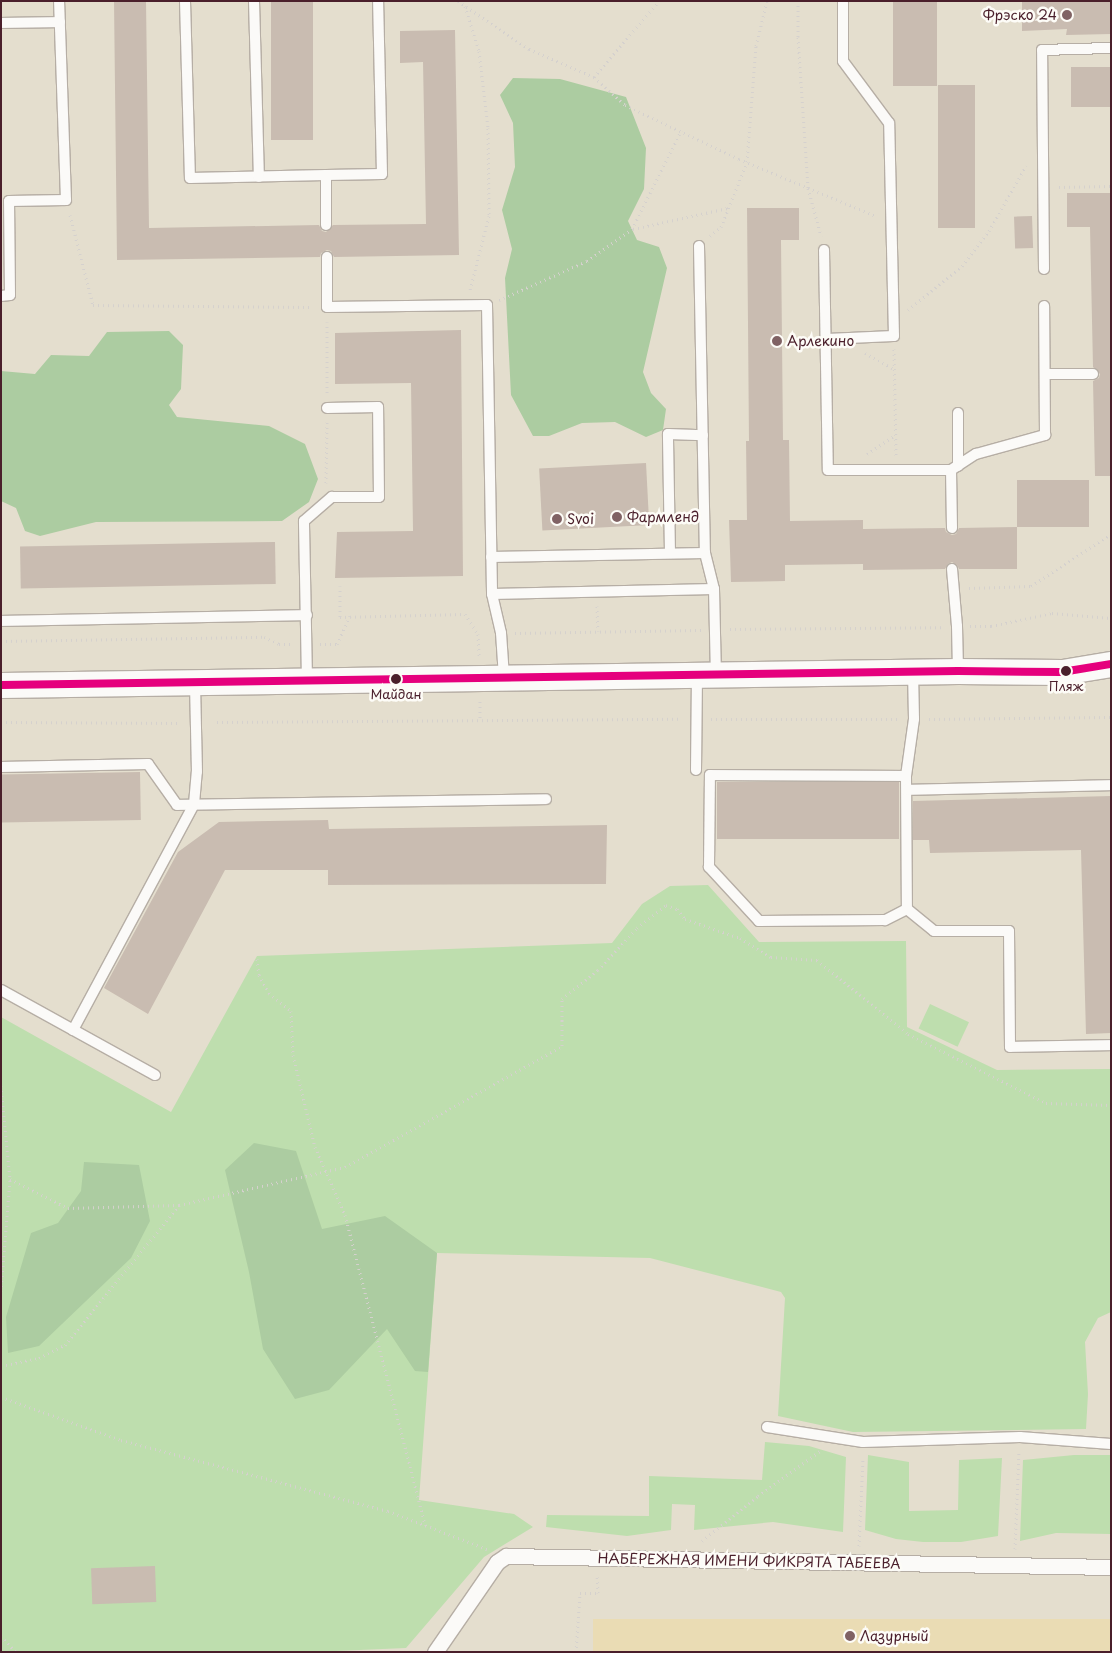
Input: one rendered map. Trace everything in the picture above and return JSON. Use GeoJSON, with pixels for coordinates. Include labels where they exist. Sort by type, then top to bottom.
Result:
{"type":"FeatureCollection","features":[{"type":"Feature","properties":{"kind":"street"},"geometry":{"type":"LineString","coordinates":[[1,685],[958,671],[1074,672],[1111,664]]}},
{"type":"Feature","properties":{"kind":"street"},"geometry":{"type":"LineString","coordinates":[[1074,672],[1111,681]]}},
{"type":"Feature","properties":{"kind":"street","name":"НАБЕРЕЖНАЯ ИМЕНИ ФИКРЯТА ТАБЕЕВА"},"geometry":{"type":"LineString","coordinates":[[435,1652],[497,1562],[506,1556],[1111,1567]]}},
{"type":"Feature","properties":{"kind":"lane"},"geometry":{"type":"LineString","coordinates":[[1,296],[10,296],[9,201],[66,200],[59,1]]}},
{"type":"Feature","properties":{"kind":"lane"},"geometry":{"type":"LineString","coordinates":[[185,1],[190,178],[382,174],[378,1]]}},
{"type":"Feature","properties":{"kind":"lane"},"geometry":{"type":"LineString","coordinates":[[254,1],[259,177]]}},
{"type":"Feature","properties":{"kind":"lane"},"geometry":{"type":"LineString","coordinates":[[826,340],[894,336],[893,223],[889,123],[843,61],[842,1]]}},
{"type":"Feature","properties":{"kind":"lane"},"geometry":{"type":"LineString","coordinates":[[1,23],[60,22]]}},
{"type":"Feature","properties":{"kind":"lane"},"geometry":{"type":"LineString","coordinates":[[1044,269],[1042,50],[1111,48]]}},
{"type":"Feature","properties":{"kind":"lane"},"geometry":{"type":"LineString","coordinates":[[326,175],[326,225]]}},
{"type":"Feature","properties":{"kind":"lane"},"geometry":{"type":"LineString","coordinates":[[696,770],[707,675],[715,630],[714,588],[705,553],[699,246]]}},
{"type":"Feature","properties":{"kind":"lane"},"geometry":{"type":"LineString","coordinates":[[824,250],[828,470],[954,468],[976,454],[1045,435],[1044,306]]}},
{"type":"Feature","properties":{"kind":"lane"},"geometry":{"type":"LineString","coordinates":[[327,257],[327,307],[487,305],[492,594],[502,634],[504,678]]}},
{"type":"Feature","properties":{"kind":"lane"},"geometry":{"type":"LineString","coordinates":[[1045,374],[1093,374]]}},
{"type":"Feature","properties":{"kind":"lane"},"geometry":{"type":"LineString","coordinates":[[307,681],[304,521],[332,497],[379,497],[378,407],[326,408]]}},
{"type":"Feature","properties":{"kind":"lane"},"geometry":{"type":"LineString","coordinates":[[952,528],[958,413]]}},
{"type":"Feature","properties":{"kind":"lane"},"geometry":{"type":"LineString","coordinates":[[670,554],[668,434],[702,435]]}},
{"type":"Feature","properties":{"kind":"lane"},"geometry":{"type":"LineString","coordinates":[[491,557],[705,553]]}},
{"type":"Feature","properties":{"kind":"lane"},"geometry":{"type":"LineString","coordinates":[[952,569],[958,626],[958,671]]}},
{"type":"Feature","properties":{"kind":"lane"},"geometry":{"type":"LineString","coordinates":[[492,594],[714,588]]}},
{"type":"Feature","properties":{"kind":"lane"},"geometry":{"type":"LineString","coordinates":[[1,621],[307,615]]}},
{"type":"Feature","properties":{"kind":"lane"},"geometry":{"type":"LineString","coordinates":[[907,909],[906,776],[914,719],[914,672]]}},
{"type":"Feature","properties":{"kind":"lane"},"geometry":{"type":"LineString","coordinates":[[73,1030],[194,804],[197,772],[195,683]]}},
{"type":"Feature","properties":{"kind":"lane"},"geometry":{"type":"LineString","coordinates":[[1,767],[148,764],[177,805],[546,799]]}},
{"type":"Feature","properties":{"kind":"lane"},"geometry":{"type":"LineString","coordinates":[[906,776],[710,775],[709,867],[759,921],[885,920],[907,909]]}},
{"type":"Feature","properties":{"kind":"lane"},"geometry":{"type":"LineString","coordinates":[[907,790],[1111,785]]}},
{"type":"Feature","properties":{"kind":"lane"},"geometry":{"type":"LineString","coordinates":[[907,909],[934,930],[1009,931],[1010,1047],[1111,1045]]}},
{"type":"Feature","properties":{"kind":"lane"},"geometry":{"type":"LineString","coordinates":[[1,990],[155,1075]]}},
{"type":"Feature","properties":{"kind":"lane"},"geometry":{"type":"LineString","coordinates":[[767,1427],[863,1442],[1020,1437],[1111,1444]]}},
{"type":"Feature","properties":{"kind":"path"},"geometry":{"type":"LineString","coordinates":[[458,1],[530,49],[594,77],[625,105],[747,162],[893,223]]}},
{"type":"Feature","properties":{"kind":"path"},"geometry":{"type":"LineString","coordinates":[[594,77],[659,1]]}},
{"type":"Feature","properties":{"kind":"path"},"geometry":{"type":"LineString","coordinates":[[699,246],[721,227],[747,162],[756,46],[767,1]]}},
{"type":"Feature","properties":{"kind":"path"},"geometry":{"type":"LineString","coordinates":[[798,1],[798,37],[808,188],[824,250]]}},
{"type":"Feature","properties":{"kind":"path"},"geometry":{"type":"LineString","coordinates":[[465,6],[479,51],[488,128],[489,216],[466,305]]}},
{"type":"Feature","properties":{"kind":"path"},"geometry":{"type":"LineString","coordinates":[[632,229],[681,132]]}},
{"type":"Feature","properties":{"kind":"path"},"geometry":{"type":"LineString","coordinates":[[894,322],[962,266],[989,231],[1043,138]]}},
{"type":"Feature","properties":{"kind":"path"},"geometry":{"type":"LineString","coordinates":[[1043,188],[1111,186]]}},
{"type":"Feature","properties":{"kind":"path"},"geometry":{"type":"LineString","coordinates":[[66,200],[93,304],[327,307],[326,502]]}},
{"type":"Feature","properties":{"kind":"path"},"geometry":{"type":"LineString","coordinates":[[487,305],[587,261],[632,229],[728,208]]}},
{"type":"Feature","properties":{"kind":"path"},"geometry":{"type":"LineString","coordinates":[[894,336],[896,470]]}},
{"type":"Feature","properties":{"kind":"path"},"geometry":{"type":"LineString","coordinates":[[953,588],[1031,586],[1111,534]]}},
{"type":"Feature","properties":{"kind":"path"},"geometry":{"type":"LineString","coordinates":[[340,586],[340,617],[465,614],[478,634],[479,656]]}},
{"type":"Feature","properties":{"kind":"path"},"geometry":{"type":"LineString","coordinates":[[596,591],[598,631]]}},
{"type":"Feature","properties":{"kind":"path"},"geometry":{"type":"LineString","coordinates":[[511,633],[991,626],[1052,613],[1111,618]]}},
{"type":"Feature","properties":{"kind":"path"},"geometry":{"type":"LineString","coordinates":[[1,641],[264,637],[279,644],[337,644],[350,616]]}},
{"type":"Feature","properties":{"kind":"path"},"geometry":{"type":"LineString","coordinates":[[480,700],[480,720]]}},
{"type":"Feature","properties":{"kind":"path"},"geometry":{"type":"LineString","coordinates":[[922,719],[1111,717]]}},
{"type":"Feature","properties":{"kind":"path"},"geometry":{"type":"LineString","coordinates":[[217,722],[688,719]]}},
{"type":"Feature","properties":{"kind":"path"},"geometry":{"type":"LineString","coordinates":[[704,719],[905,719]]}},
{"type":"Feature","properties":{"kind":"path"},"geometry":{"type":"LineString","coordinates":[[1,722],[188,723]]}},
{"type":"Feature","properties":{"kind":"path"},"geometry":{"type":"LineString","coordinates":[[10,1179],[68,1208],[179,1205],[345,1167],[562,1046],[562,1000],[598,970],[637,928],[666,905],[677,909],[685,919],[740,938],[771,957],[817,960],[908,1034],[1046,1103],[1111,1105]]}},
{"type":"Feature","properties":{"kind":"path"},"geometry":{"type":"LineString","coordinates":[[257,959],[259,975],[269,993],[291,1011],[293,1055],[315,1147],[344,1215],[425,1525]]}},
{"type":"Feature","properties":{"kind":"path"},"geometry":{"type":"LineString","coordinates":[[1,1086],[10,1179],[1,1291]]}},
{"type":"Feature","properties":{"kind":"path"},"geometry":{"type":"LineString","coordinates":[[1,1366],[39,1358],[65,1345],[179,1205]]}},
{"type":"Feature","properties":{"kind":"path"},"geometry":{"type":"LineString","coordinates":[[1,1397],[120,1440],[388,1510],[496,1552]]}},
{"type":"Feature","properties":{"kind":"path"},"geometry":{"type":"LineString","coordinates":[[1014,1566],[1020,1437]]}},
{"type":"Feature","properties":{"kind":"path"},"geometry":{"type":"LineString","coordinates":[[700,1542],[758,1496],[839,1438]]}},
{"type":"Feature","properties":{"kind":"path"},"geometry":{"type":"LineString","coordinates":[[859,1555],[863,1442]]}},
{"type":"Feature","properties":{"kind":"path"},"geometry":{"type":"LineString","coordinates":[[576,1652],[580,1593],[598,1593]]}},
{"type":"Feature","properties":{"kind":"path"},"geometry":{"type":"LineString","coordinates":[[1,1636],[16,1652]]}},
{"type":"Feature","properties":{"kind":"green space"},"geometry":{"type":"Polygon","coordinates":[[[513,78],[560,79],[626,97],[646,148],[644,189],[628,221],[637,240],[659,247],[667,268],[643,372],[651,393],[666,409],[663,430],[646,437],[615,422],[582,423],[549,436],[533,436],[511,395],[505,278],[512,249],[502,210],[515,167],[513,123],[500,95],[513,78]]]}},
{"type":"Feature","properties":{"kind":"green space"},"geometry":{"type":"Polygon","coordinates":[[[169,331],[183,345],[181,389],[169,405],[177,417],[269,426],[305,444],[318,479],[309,502],[282,521],[96,522],[40,536],[25,531],[16,508],[1,501],[1,371],[35,374],[51,355],[89,356],[107,332],[169,331]]]}},
{"type":"Feature","properties":{"kind":"green space"},"geometry":{"type":"Polygon","coordinates":[[[708,885],[759,942],[906,941],[907,1027],[997,1070],[1111,1069],[1111,1312],[1098,1318],[1085,1342],[1088,1394],[1086,1429],[853,1432],[778,1416],[785,1298],[781,1292],[650,1258],[437,1253],[419,1500],[514,1514],[533,1527],[484,1557],[406,1648],[313,1652],[1,1652],[1,1017],[171,1112],[257,956],[612,943],[642,904],[670,886],[708,885]]]}},
{"type":"Feature","properties":{"kind":"green space"},"geometry":{"type":"Polygon","coordinates":[[[930,1004],[969,1022],[958,1047],[919,1028],[930,1004]]]}},
{"type":"Feature","properties":{"kind":"green space"},"geometry":{"type":"Polygon","coordinates":[[[254,1143],[296,1151],[322,1229],[385,1216],[437,1253],[428,1372],[415,1371],[387,1329],[329,1390],[295,1399],[263,1349],[249,1272],[225,1170],[254,1143]]]}},
{"type":"Feature","properties":{"kind":"green space"},"geometry":{"type":"Polygon","coordinates":[[[84,1162],[139,1165],[150,1221],[131,1258],[39,1346],[8,1353],[6,1317],[31,1233],[58,1223],[81,1191],[84,1162]]]}},
{"type":"Feature","properties":{"kind":"green space"},"geometry":{"type":"Polygon","coordinates":[[[765,1442],[809,1446],[846,1457],[843,1532],[773,1522],[694,1530],[695,1505],[672,1504],[671,1530],[627,1536],[546,1527],[547,1515],[649,1516],[649,1476],[762,1480],[765,1442]]]}},
{"type":"Feature","properties":{"kind":"green space"},"geometry":{"type":"Polygon","coordinates":[[[868,1455],[909,1462],[909,1511],[958,1510],[959,1460],[1002,1458],[998,1536],[961,1542],[923,1542],[896,1539],[865,1530],[868,1455]]]}},
{"type":"Feature","properties":{"kind":"green space"},"geometry":{"type":"Polygon","coordinates":[[[1074,1455],[1111,1455],[1111,1534],[1056,1533],[1020,1541],[1023,1460],[1074,1455]]]}},
{"type":"Feature","properties":{"kind":"sand","name":"Лазурный"},"geometry":{"type":"Polygon","coordinates":[[[593,1619],[1111,1619],[1111,1652],[593,1652],[593,1619]]]}},
{"type":"Feature","properties":{"kind":"building"},"geometry":{"type":"Polygon","coordinates":[[[114,1],[146,1],[149,228],[319,225],[322,231],[326,232],[333,225],[426,224],[423,62],[400,63],[400,31],[455,30],[459,255],[334,257],[331,251],[327,250],[321,253],[320,257],[117,260],[114,1]]]}},
{"type":"Feature","properties":{"kind":"building"},"geometry":{"type":"Polygon","coordinates":[[[271,1],[313,1],[313,140],[271,140],[271,1]]]}},
{"type":"Feature","properties":{"kind":"building"},"geometry":{"type":"Polygon","coordinates":[[[893,1],[937,1],[937,86],[893,86],[893,1]]]}},
{"type":"Feature","properties":{"kind":"building","name":"Фрэско 24"},"geometry":{"type":"Polygon","coordinates":[[[1022,1],[1111,1],[1111,34],[1066,35],[1067,29],[1022,31],[1022,1]]]}},
{"type":"Feature","properties":{"kind":"building"},"geometry":{"type":"Polygon","coordinates":[[[1071,67],[1111,67],[1111,107],[1071,107],[1071,67]]]}},
{"type":"Feature","properties":{"kind":"building"},"geometry":{"type":"Polygon","coordinates":[[[938,85],[975,85],[975,228],[938,228],[938,85]]]}},
{"type":"Feature","properties":{"kind":"building"},"geometry":{"type":"Polygon","coordinates":[[[1067,193],[1111,193],[1111,476],[1095,476],[1093,381],[1099,378],[1100,374],[1093,367],[1090,227],[1067,227],[1067,193]]]}},
{"type":"Feature","properties":{"kind":"building"},"geometry":{"type":"Polygon","coordinates":[[[747,208],[799,208],[799,240],[781,240],[783,440],[789,440],[790,521],[863,520],[863,529],[945,528],[946,532],[952,535],[956,534],[959,528],[1017,527],[1017,569],[959,569],[952,562],[945,569],[863,570],[863,564],[785,565],[785,581],[731,582],[729,520],[747,520],[746,441],[749,441],[747,208]]]}},
{"type":"Feature","properties":{"kind":"building"},"geometry":{"type":"Polygon","coordinates":[[[1032,216],[1033,248],[1015,249],[1014,217],[1032,216]]]}},
{"type":"Feature","properties":{"kind":"building"},"geometry":{"type":"Polygon","coordinates":[[[461,330],[463,576],[335,578],[337,532],[413,531],[411,383],[335,384],[335,333],[461,330]]]}},
{"type":"Feature","properties":{"kind":"building"},"geometry":{"type":"Polygon","coordinates":[[[646,463],[649,525],[542,531],[539,469],[646,463]]]}},
{"type":"Feature","properties":{"kind":"building"},"geometry":{"type":"Polygon","coordinates":[[[1017,480],[1089,480],[1089,527],[1017,527],[1017,480]]]}},
{"type":"Feature","properties":{"kind":"building"},"geometry":{"type":"Polygon","coordinates":[[[275,542],[276,584],[21,588],[20,546],[275,542]]]}},
{"type":"Feature","properties":{"kind":"building"},"geometry":{"type":"Polygon","coordinates":[[[140,772],[141,820],[2,822],[1,774],[140,772]]]}},
{"type":"Feature","properties":{"kind":"building"},"geometry":{"type":"Polygon","coordinates":[[[717,782],[899,782],[899,839],[717,839],[717,782]]]}},
{"type":"Feature","properties":{"kind":"building"},"geometry":{"type":"Polygon","coordinates":[[[1111,796],[1111,1033],[1086,1034],[1081,850],[930,853],[929,840],[913,840],[913,801],[1111,796]]]}},
{"type":"Feature","properties":{"kind":"building"},"geometry":{"type":"Polygon","coordinates":[[[328,820],[329,829],[607,825],[606,884],[328,885],[328,870],[225,870],[148,1014],[104,988],[178,852],[219,822],[328,820]]]}},
{"type":"Feature","properties":{"kind":"building"},"geometry":{"type":"Polygon","coordinates":[[[155,1566],[156,1602],[92,1604],[91,1568],[155,1566]]]}},
{"type":"Feature","properties":{"kind":"transit line"},"geometry":{"type":"LineString","coordinates":[[1,685],[958,671],[1062,672],[1111,664]]}},
{"type":"Feature","properties":{"kind":"place","name":"Фрэско 24"},"geometry":{"type":"Point","coordinates":[1067,15]}},
{"type":"Feature","properties":{"kind":"place","name":"Арлекино"},"geometry":{"type":"Point","coordinates":[777,341]}},
{"type":"Feature","properties":{"kind":"place","name":"Фармленд"},"geometry":{"type":"Point","coordinates":[617,517]}},
{"type":"Feature","properties":{"kind":"place","name":"Svoi"},"geometry":{"type":"Point","coordinates":[557,519]}},
{"type":"Feature","properties":{"kind":"place","name":"Пляж"},"geometry":{"type":"Point","coordinates":[1066,671]}},
{"type":"Feature","properties":{"kind":"place","name":"Майдан"},"geometry":{"type":"Point","coordinates":[396,679]}},
{"type":"Feature","properties":{"kind":"place","name":"Лазурный"},"geometry":{"type":"Point","coordinates":[850,1636]}}]}
